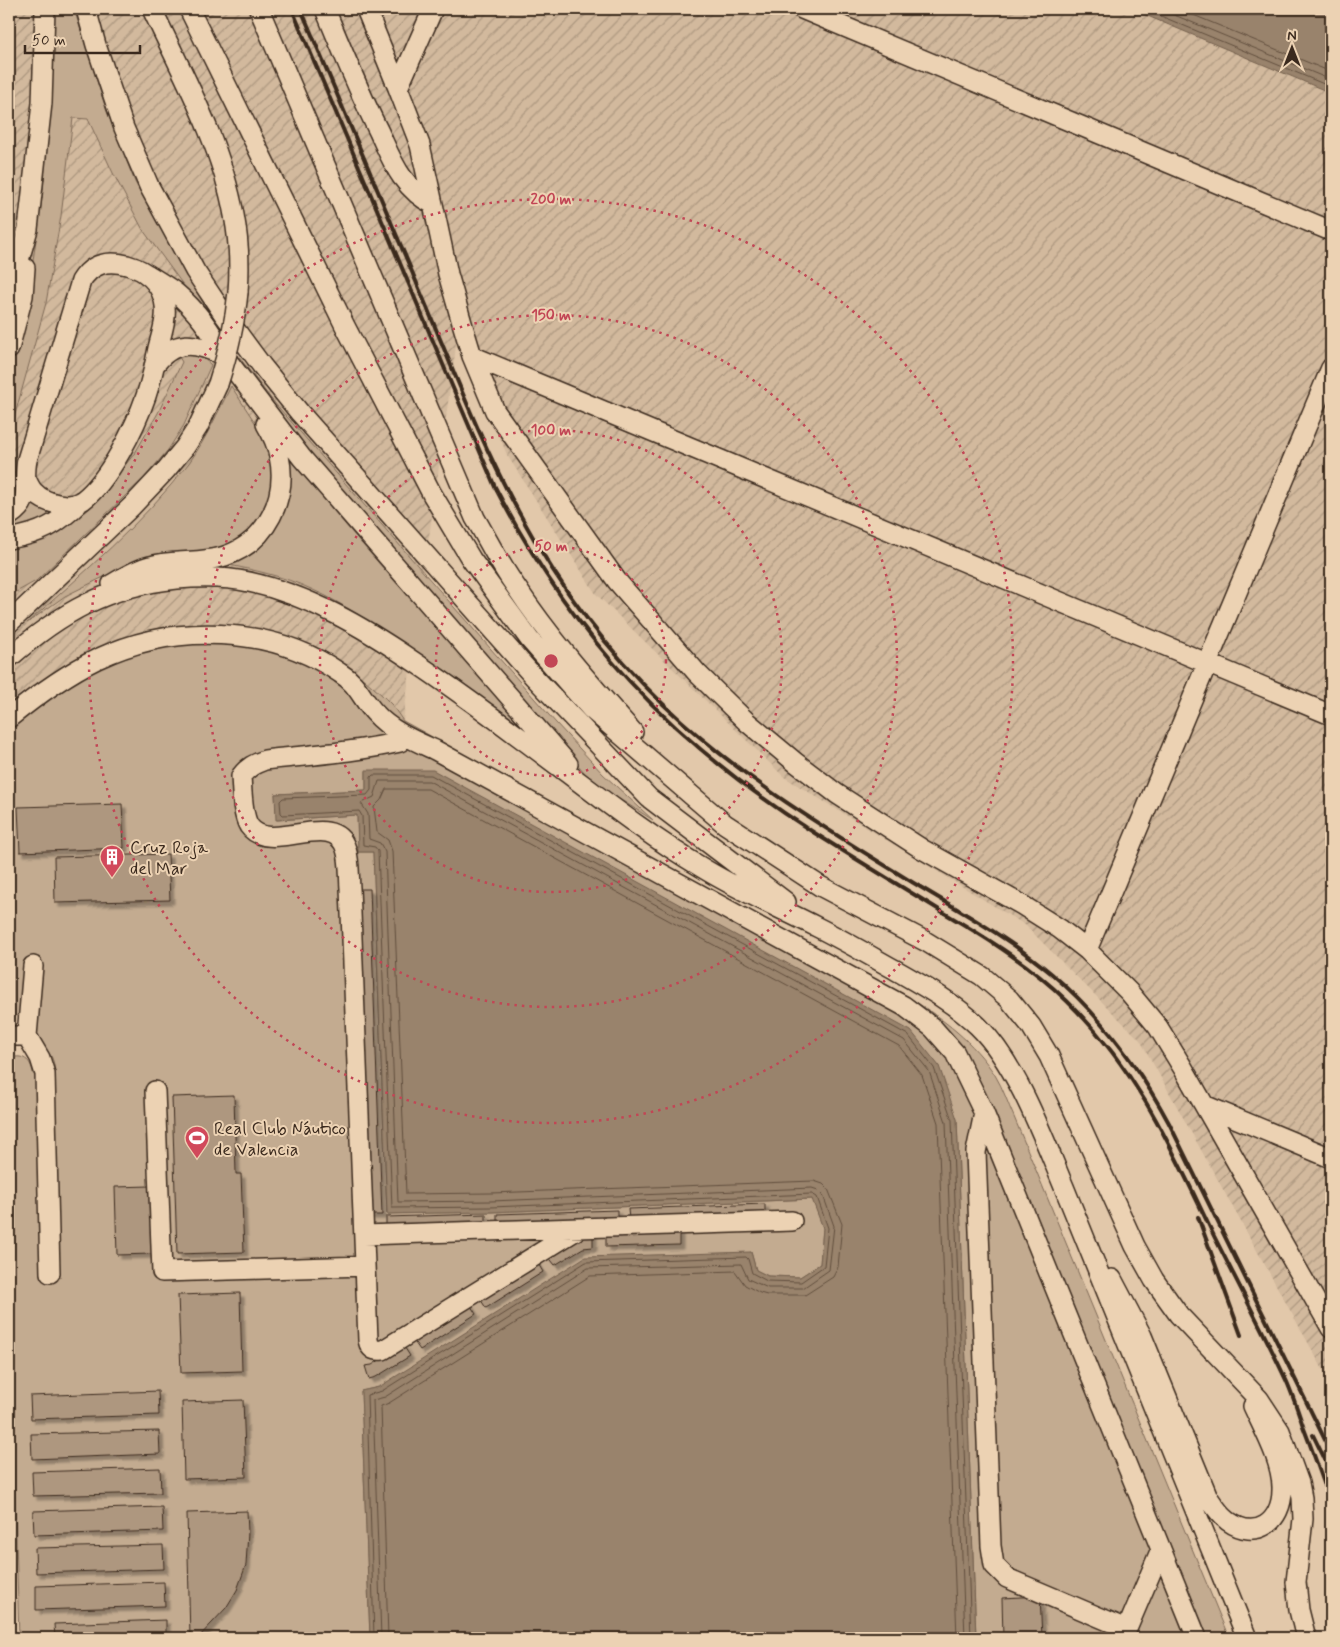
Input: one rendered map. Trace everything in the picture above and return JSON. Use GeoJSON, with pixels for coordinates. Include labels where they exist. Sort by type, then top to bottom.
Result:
{"type":"FeatureCollection","features":[{"type":"Feature","properties":{"kind":"street"},"geometry":{"type":"LineString","coordinates":[[9,349],[23,296],[28,229],[42,103],[45,9]]}},
{"type":"Feature","properties":{"kind":"street"},"geometry":{"type":"LineString","coordinates":[[86,9],[124,128],[149,186],[196,271],[222,312],[268,373],[300,413],[534,677],[649,798],[819,927]]}},
{"type":"Feature","properties":{"kind":"street"},"geometry":{"type":"LineString","coordinates":[[9,623],[132,506],[185,447],[198,427],[218,384],[228,354],[236,312],[239,269],[234,215],[228,188],[205,123],[152,9]]}},
{"type":"Feature","properties":{"kind":"street"},"geometry":{"type":"LineString","coordinates":[[189,9],[400,436],[471,559],[530,640],[591,709],[725,824],[820,886],[954,957],[982,976],[1009,999],[1031,1026],[1050,1056],[1135,1246],[1154,1280],[1179,1315],[1259,1399],[1280,1431],[1299,1483],[1302,1498],[1303,1519],[1296,1582],[1299,1610],[1306,1638]]}},
{"type":"Feature","properties":{"kind":"street"},"geometry":{"type":"LineString","coordinates":[[259,9],[475,518],[513,582],[538,619],[596,690],[675,780]]}},
{"type":"Feature","properties":{"kind":"street"},"geometry":{"type":"LineString","coordinates":[[325,9],[364,101],[394,163],[402,176],[428,202]]}},
{"type":"Feature","properties":{"kind":"street"},"geometry":{"type":"LineString","coordinates":[[366,9],[420,145],[428,202],[453,293],[472,356],[495,411],[617,581],[696,673],[747,722],[795,762],[837,794],[922,849],[1022,905],[1060,929],[1087,950],[1129,992],[1158,1027],[1331,1328]]}},
{"type":"Feature","properties":{"kind":"street"},"geometry":{"type":"LineString","coordinates":[[398,88],[433,9]]}},
{"type":"Feature","properties":{"kind":"street"},"geometry":{"type":"LineString","coordinates":[[802,9],[1331,231]]}},
{"type":"Feature","properties":{"kind":"street"},"geometry":{"type":"LineString","coordinates":[[9,295],[28,229]]}},
{"type":"Feature","properties":{"kind":"street"},"geometry":{"type":"LineString","coordinates":[[9,516],[19,508],[26,495],[27,460],[81,281],[90,268],[107,262],[128,265],[175,292],[186,302],[215,338],[224,356],[247,388],[302,458],[593,793]]}},
{"type":"Feature","properties":{"kind":"street"},"geometry":{"type":"LineString","coordinates":[[9,539],[39,532],[64,518],[103,478],[116,460],[141,409],[165,322],[164,302],[158,286],[146,274]]}},
{"type":"Feature","properties":{"kind":"street"},"geometry":{"type":"LineString","coordinates":[[154,366],[170,350],[188,345],[207,347],[224,356]]}},
{"type":"Feature","properties":{"kind":"street"},"geometry":{"type":"LineString","coordinates":[[472,356],[1331,715]]}},
{"type":"Feature","properties":{"kind":"street"},"geometry":{"type":"LineString","coordinates":[[1087,950],[1331,368]]}},
{"type":"Feature","properties":{"kind":"street"},"geometry":{"type":"LineString","coordinates":[[9,658],[39,632],[113,584],[140,569],[151,565],[224,557],[247,545],[264,528],[277,506],[282,480],[281,468],[276,444],[247,388]]}},
{"type":"Feature","properties":{"kind":"street"},"geometry":{"type":"LineString","coordinates":[[26,478],[38,496],[55,503],[64,505],[82,500]]}},
{"type":"Feature","properties":{"kind":"street"},"geometry":{"type":"LineString","coordinates":[[62,617],[100,596],[128,587],[158,581],[220,578],[247,582],[294,594],[322,607],[438,677],[660,842],[742,891],[819,927],[945,999],[982,1030],[999,1051],[1016,1080],[1064,1187],[1247,1638]]}},
{"type":"Feature","properties":{"kind":"street"},"geometry":{"type":"LineString","coordinates":[[9,609],[36,597]]}},
{"type":"Feature","properties":{"kind":"street"},"geometry":{"type":"LineString","coordinates":[[9,718],[41,692],[68,675],[97,659],[122,649],[168,637],[195,635],[224,635],[252,638],[280,645],[312,657],[355,684],[385,724],[404,736],[435,750],[904,1006],[933,1028],[956,1053],[984,1112],[1198,1638]]}},
{"type":"Feature","properties":{"kind":"street"},"geometry":{"type":"LineString","coordinates":[[404,736],[400,742],[344,752],[265,760],[246,769],[241,776],[246,818],[250,827],[258,834],[270,837],[321,831],[333,834],[341,840],[346,849],[350,888],[368,1340],[370,1347],[375,1350],[383,1350],[580,1228]]}},
{"type":"Feature","properties":{"kind":"street"},"geometry":{"type":"LineString","coordinates":[[33,966],[18,1036],[40,1058],[45,1074],[50,1273]]}},
{"type":"Feature","properties":{"kind":"street"},"geometry":{"type":"LineString","coordinates":[[155,1091],[162,1272],[365,1266]]}},
{"type":"Feature","properties":{"kind":"street"},"geometry":{"type":"LineString","coordinates":[[1204,1105],[1331,1158]]}},
{"type":"Feature","properties":{"kind":"street"},"geometry":{"type":"LineString","coordinates":[[984,1112],[976,1152],[991,1546],[994,1565],[1007,1578],[1127,1629],[1161,1549]]}},
{"type":"Feature","properties":{"kind":"street"},"geometry":{"type":"LineString","coordinates":[[1064,1187],[1142,1336],[1208,1497],[1215,1508],[1229,1522],[1244,1528],[1253,1529],[1266,1524],[1276,1516],[1282,1500],[1282,1487],[1276,1460],[1265,1431],[1238,1375]]}},
{"type":"Feature","properties":{"kind":"street"},"geometry":{"type":"LineString","coordinates":[[364,1235],[792,1221]]}},
{"type":"Feature","properties":{"kind":"street"},"geometry":{"type":"LineString","coordinates":[[515,1230],[522,1234],[527,1242],[527,1256],[521,1264]]}},
{"type":"Feature","properties":{"kind":"shaded area"},"geometry":{"type":"Polygon","coordinates":[[[9,9],[1131,9],[1331,93],[1331,1384],[1140,1040],[1025,925],[784,777],[596,594],[507,455],[458,332],[403,721],[394,707],[357,673],[327,654],[287,636],[242,627],[194,626],[146,632],[71,662],[40,682],[9,707],[9,9]]]}},
{"type":"Feature","properties":{"kind":"shaded area"},"geometry":{"type":"Polygon","coordinates":[[[54,9],[74,9],[106,109],[135,182],[182,268],[220,331],[219,334],[143,230],[113,173],[88,119],[73,118],[61,216],[46,303],[9,436],[9,371],[23,318],[43,192],[49,119],[54,9]]]}},
{"type":"Feature","properties":{"kind":"shaded area"},"geometry":{"type":"Polygon","coordinates":[[[183,354],[198,356],[205,359],[211,365],[184,425],[168,450],[144,478],[36,581],[9,596],[9,547],[53,534],[88,510],[135,453],[158,413],[182,362],[179,357],[183,354]]]}},
{"type":"Feature","properties":{"kind":"shaded area"},"geometry":{"type":"Polygon","coordinates":[[[239,357],[272,400],[556,723],[603,774],[653,820],[613,795],[585,773],[313,464],[238,361],[239,357]]]}},
{"type":"Feature","properties":{"kind":"shaded area"},"geometry":{"type":"Polygon","coordinates":[[[231,386],[258,427],[273,458],[272,499],[250,533],[233,545],[214,552],[124,567],[65,596],[27,623],[112,547],[171,485],[189,463],[201,444],[231,386]]]}},
{"type":"Feature","properties":{"kind":"shaded area"},"geometry":{"type":"Polygon","coordinates":[[[282,445],[346,525],[481,676],[518,723],[462,682],[384,630],[332,599],[290,580],[224,564],[267,533],[282,445]]]}},
{"type":"Feature","properties":{"kind":"shaded area"},"geometry":{"type":"Polygon","coordinates":[[[31,504],[51,514],[38,522],[9,529],[9,526],[23,518],[31,504]]]}},
{"type":"Feature","properties":{"kind":"shaded area","name":"Real Club Náutico de Valencia"},"geometry":{"type":"Polygon","coordinates":[[[218,625],[271,632],[305,643],[321,651],[366,681],[392,705],[403,721],[910,998],[946,1023],[967,1041],[995,1075],[1003,1091],[1229,1638],[976,1638],[957,1119],[366,771],[366,790],[275,794],[277,820],[357,815],[358,852],[373,852],[387,1214],[491,1212],[813,1199],[823,1228],[820,1264],[800,1277],[768,1276],[756,1270],[751,1252],[379,1387],[361,1391],[370,1638],[19,1638],[9,1307],[9,1059],[22,1057],[26,1059],[31,1065],[33,1074],[55,1074],[52,1058],[38,1036],[36,1015],[21,1010],[18,1015],[9,1019],[9,707],[57,672],[108,645],[154,630],[218,625]]]}},
{"type":"Feature","properties":{"kind":"water"},"geometry":{"type":"Polygon","coordinates":[[[1131,9],[1331,9],[1331,93],[1131,9]]]}},
{"type":"Feature","properties":{"kind":"water"},"geometry":{"type":"Polygon","coordinates":[[[366,770],[433,770],[911,1031],[939,1066],[957,1119],[976,1638],[370,1638],[361,1391],[379,1387],[585,1257],[751,1252],[756,1270],[768,1276],[800,1277],[820,1264],[823,1228],[812,1199],[491,1212],[387,1214],[373,852],[358,852],[357,815],[276,820],[275,794],[366,790],[366,770]]]}},
{"type":"Feature","properties":{"kind":"building"},"geometry":{"type":"Polygon","coordinates":[[[122,804],[124,848],[20,852],[18,807],[122,804]]]}},
{"type":"Feature","properties":{"kind":"building","name":"Cruz Roja del Mar"},"geometry":{"type":"Polygon","coordinates":[[[168,854],[170,900],[55,903],[54,857],[168,854]]]}},
{"type":"Feature","properties":{"kind":"building"},"geometry":{"type":"Polygon","coordinates":[[[358,889],[370,889],[382,1215],[369,1215],[358,889]]]}},
{"type":"Feature","properties":{"kind":"building"},"geometry":{"type":"Polygon","coordinates":[[[234,1095],[236,1174],[241,1174],[244,1252],[177,1254],[172,1097],[234,1095]]]}},
{"type":"Feature","properties":{"kind":"building"},"geometry":{"type":"Polygon","coordinates":[[[150,1186],[152,1254],[117,1255],[115,1187],[150,1186]]]}},
{"type":"Feature","properties":{"kind":"building"},"geometry":{"type":"Polygon","coordinates":[[[765,1204],[765,1213],[629,1219],[628,1209],[765,1204]]]}},
{"type":"Feature","properties":{"kind":"building"},"geometry":{"type":"Polygon","coordinates":[[[617,1210],[617,1220],[497,1223],[497,1214],[617,1210]]]}},
{"type":"Feature","properties":{"kind":"building"},"geometry":{"type":"Polygon","coordinates":[[[486,1214],[486,1225],[386,1228],[386,1217],[486,1214]]]}},
{"type":"Feature","properties":{"kind":"building"},"geometry":{"type":"Polygon","coordinates":[[[679,1231],[679,1245],[606,1247],[606,1234],[679,1231]]]}},
{"type":"Feature","properties":{"kind":"building"},"geometry":{"type":"Polygon","coordinates":[[[585,1234],[593,1234],[593,1247],[583,1248],[555,1265],[547,1255],[585,1234]]]}},
{"type":"Feature","properties":{"kind":"building"},"geometry":{"type":"Polygon","coordinates":[[[536,1260],[543,1272],[486,1308],[479,1297],[536,1260]]]}},
{"type":"Feature","properties":{"kind":"building"},"geometry":{"type":"Polygon","coordinates":[[[240,1293],[242,1371],[181,1373],[178,1295],[240,1293]]]}},
{"type":"Feature","properties":{"kind":"building"},"geometry":{"type":"Polygon","coordinates":[[[469,1303],[476,1314],[420,1350],[413,1340],[469,1303]]]}},
{"type":"Feature","properties":{"kind":"building"},"geometry":{"type":"Polygon","coordinates":[[[403,1345],[410,1356],[376,1377],[369,1379],[365,1366],[372,1365],[403,1345]]]}},
{"type":"Feature","properties":{"kind":"building"},"geometry":{"type":"Polygon","coordinates":[[[158,1391],[159,1415],[31,1419],[30,1396],[158,1391]]]}},
{"type":"Feature","properties":{"kind":"building"},"geometry":{"type":"Polygon","coordinates":[[[243,1400],[246,1477],[184,1479],[182,1402],[243,1400]]]}},
{"type":"Feature","properties":{"kind":"building"},"geometry":{"type":"Polygon","coordinates":[[[159,1431],[160,1454],[32,1459],[31,1434],[159,1431]]]}},
{"type":"Feature","properties":{"kind":"building"},"geometry":{"type":"Polygon","coordinates":[[[160,1468],[161,1493],[33,1496],[32,1472],[160,1468]]]}},
{"type":"Feature","properties":{"kind":"building"},"geometry":{"type":"Polygon","coordinates":[[[162,1507],[163,1531],[34,1535],[33,1511],[162,1507]]]}},
{"type":"Feature","properties":{"kind":"building"},"geometry":{"type":"Polygon","coordinates":[[[247,1511],[246,1565],[237,1590],[226,1608],[198,1638],[190,1638],[187,1513],[247,1511]]]}},
{"type":"Feature","properties":{"kind":"building"},"geometry":{"type":"Polygon","coordinates":[[[163,1545],[164,1569],[36,1573],[35,1548],[163,1545]]]}},
{"type":"Feature","properties":{"kind":"building"},"geometry":{"type":"Polygon","coordinates":[[[164,1582],[165,1606],[36,1610],[36,1586],[164,1582]]]}},
{"type":"Feature","properties":{"kind":"building"},"geometry":{"type":"Polygon","coordinates":[[[1040,1596],[1042,1638],[1003,1638],[1002,1598],[1040,1596]]]}},
{"type":"Feature","properties":{"kind":"building"},"geometry":{"type":"Polygon","coordinates":[[[166,1620],[166,1638],[55,1638],[54,1624],[166,1620]]]}},
{"type":"Feature","properties":{"kind":"railway"},"geometry":{"type":"LineString","coordinates":[[292,9],[495,487],[525,541],[557,591],[592,637],[630,681],[670,722],[715,761],[762,797],[813,832],[1009,954],[1053,988],[1092,1027],[1134,1083],[1168,1142],[1287,1382],[1331,1503]]}},
{"type":"Feature","properties":{"kind":"railway"},"geometry":{"type":"LineString","coordinates":[[301,9],[483,440],[508,492],[536,543],[585,616],[642,683],[663,704],[721,754],[782,799],[912,882],[984,925],[1036,961],[1070,990],[1102,1024],[1145,1082],[1169,1123],[1331,1452]]}},
{"type":"Feature","properties":{"kind":"railway"},"geometry":{"type":"LineString","coordinates":[[1198,1217],[1241,1335]]}},
{"type":"Feature","properties":{"kind":"railway"},"geometry":{"type":"LineString","coordinates":[[1313,1435],[1331,1472]]}},
{"type":"Feature","properties":{"kind":"place","name":"Cruz Roja del Mar"},"geometry":{"type":"Point","coordinates":[112,878]}},
{"type":"Feature","properties":{"kind":"place","name":"Real Club Náutico de Valencia"},"geometry":{"type":"Point","coordinates":[197,1159]}}]}
